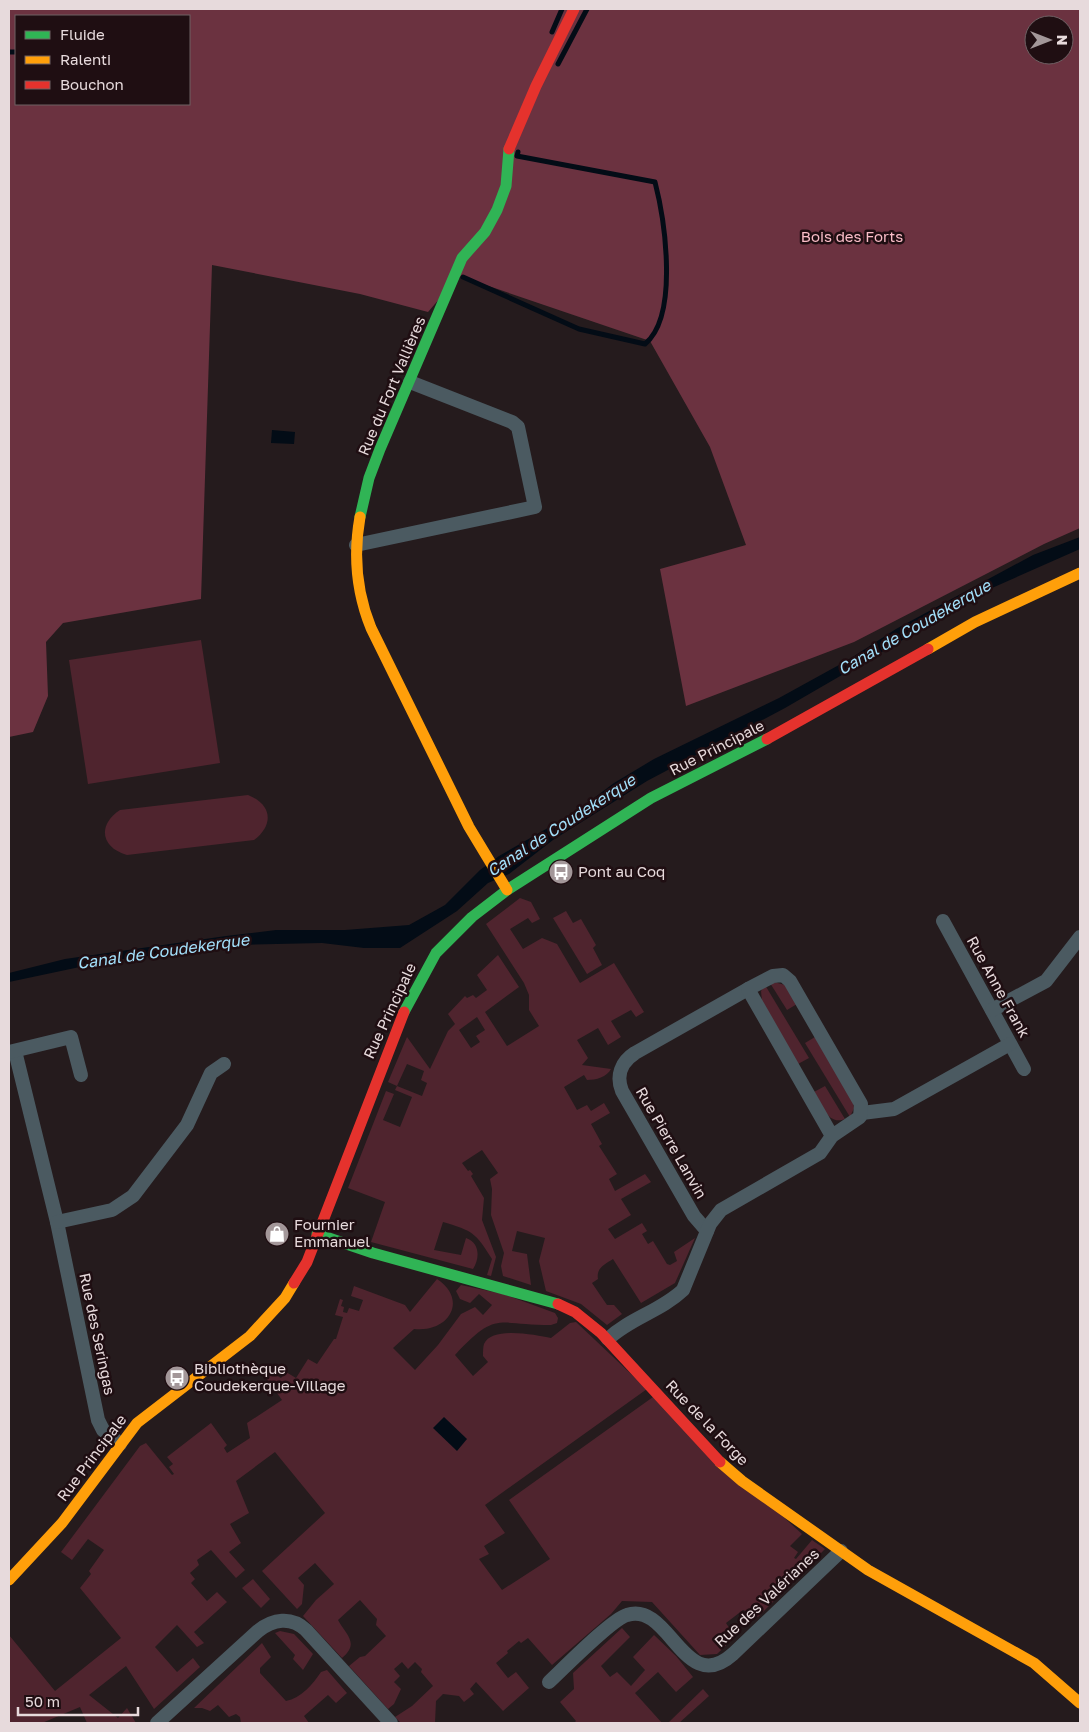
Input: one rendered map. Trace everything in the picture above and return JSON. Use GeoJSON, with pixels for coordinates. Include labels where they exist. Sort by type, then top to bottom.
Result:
{"type":"FeatureCollection","features":[{"type":"Feature","properties":{"kind":"street","name":"Rue du Fort Vallières"},"geometry":{"type":"LineString","coordinates":[[505,886],[486,860],[366,617],[356,576],[356,545],[365,496],[378,449],[410,382],[462,258],[469,247],[484,234],[495,214],[507,184],[506,160],[508,152],[536,86],[574,9]]}},
{"type":"Feature","properties":{"kind":"street"},"geometry":{"type":"LineString","coordinates":[[356,545],[534,507],[518,427],[410,382]]}},
{"type":"Feature","properties":{"kind":"street","name":"Rue Principale"},"geometry":{"type":"LineString","coordinates":[[9,1580],[62,1523],[120,1444],[144,1417],[240,1345],[269,1316],[298,1278],[318,1234],[388,1048],[423,974],[452,935],[505,886],[651,798],[787,729],[975,622],[1080,573]]}},
{"type":"Feature","properties":{"kind":"street","name":"Rue Anne Frank"},"geometry":{"type":"LineString","coordinates":[[943,920],[1024,1069]]}},
{"type":"Feature","properties":{"kind":"street"},"geometry":{"type":"LineString","coordinates":[[992,1010],[1046,981],[1080,938]]}},
{"type":"Feature","properties":{"kind":"street","name":"Rue Pierre Lanvin"},"geometry":{"type":"LineString","coordinates":[[608,1340],[621,1328],[682,1290],[713,1218],[721,1210],[820,1153],[832,1136],[857,1120],[862,1113],[861,1104],[787,977],[780,974],[748,988],[634,1053],[625,1062],[619,1073],[622,1091],[694,1216],[707,1231]]}},
{"type":"Feature","properties":{"kind":"street"},"geometry":{"type":"LineString","coordinates":[[748,988],[832,1136]]}},
{"type":"Feature","properties":{"kind":"street","name":"Rue des Seringas"},"geometry":{"type":"LineString","coordinates":[[81,1075],[71,1037],[12,1052],[57,1222],[98,1420],[103,1430],[120,1444]]}},
{"type":"Feature","properties":{"kind":"street"},"geometry":{"type":"LineString","coordinates":[[862,1113],[894,1109],[1010,1044]]}},
{"type":"Feature","properties":{"kind":"street"},"geometry":{"type":"LineString","coordinates":[[57,1222],[112,1210],[132,1196],[187,1125],[211,1073],[224,1064]]}},
{"type":"Feature","properties":{"kind":"street","name":"Rue de la Forge"},"geometry":{"type":"LineString","coordinates":[[318,1234],[374,1253],[556,1303],[583,1318],[608,1340],[724,1466],[742,1481],[877,1575],[1012,1650],[1044,1671],[1080,1702]]}},
{"type":"Feature","properties":{"kind":"street","name":"Rue des Valérianes"},"geometry":{"type":"LineString","coordinates":[[549,1682],[618,1619],[634,1613],[645,1614],[654,1619],[695,1662],[710,1664],[723,1662],[841,1551]]}},
{"type":"Feature","properties":{"kind":"street"},"geometry":{"type":"LineString","coordinates":[[157,1723],[258,1631],[270,1623],[286,1620],[297,1623],[306,1630],[391,1723]]}},
{"type":"Feature","properties":{"kind":"shaded area"},"geometry":{"type":"Polygon","coordinates":[[[201,640],[220,763],[88,784],[69,660],[201,640]]]}},
{"type":"Feature","properties":{"kind":"shaded area"},"geometry":{"type":"Polygon","coordinates":[[[248,795],[262,804],[268,815],[265,827],[254,840],[127,855],[118,852],[112,847],[107,842],[105,836],[108,822],[120,810],[248,795]]]}},
{"type":"Feature","properties":{"kind":"shaded area"},"geometry":{"type":"Polygon","coordinates":[[[520,898],[531,902],[540,919],[532,923],[528,918],[510,929],[523,949],[542,938],[557,944],[580,983],[614,963],[644,1012],[636,1017],[631,1010],[611,1021],[621,1037],[608,1045],[598,1028],[577,1040],[588,1058],[582,1065],[611,1069],[601,1078],[587,1080],[584,1075],[564,1087],[577,1110],[587,1105],[591,1111],[604,1103],[610,1113],[591,1124],[602,1144],[599,1146],[617,1174],[609,1179],[615,1191],[645,1174],[651,1182],[621,1199],[631,1215],[608,1229],[615,1239],[642,1223],[647,1231],[642,1234],[648,1244],[653,1241],[667,1264],[670,1265],[677,1261],[674,1252],[695,1238],[675,1283],[641,1303],[613,1259],[602,1267],[598,1272],[598,1279],[592,1283],[607,1305],[614,1305],[622,1314],[607,1325],[581,1304],[546,1291],[539,1261],[545,1238],[517,1231],[512,1251],[527,1254],[531,1285],[503,1276],[501,1266],[504,1253],[491,1215],[492,1189],[490,1179],[498,1173],[482,1150],[462,1163],[473,1174],[471,1176],[484,1198],[482,1220],[496,1257],[491,1276],[487,1275],[492,1259],[477,1238],[461,1228],[443,1222],[434,1250],[461,1255],[466,1238],[471,1240],[476,1247],[478,1256],[473,1269],[371,1242],[385,1202],[348,1188],[386,1091],[394,1094],[383,1120],[400,1127],[412,1097],[395,1090],[397,1086],[388,1082],[407,1037],[430,1069],[448,1031],[455,1024],[448,1014],[465,996],[467,998],[473,995],[476,998],[487,990],[477,975],[498,955],[519,987],[485,1012],[507,1046],[539,1026],[529,1010],[529,995],[524,983],[486,924],[520,898]],[[477,1017],[459,1030],[471,1048],[480,1042],[476,1036],[485,1030],[477,1017]],[[407,1064],[397,1086],[422,1096],[427,1083],[421,1080],[424,1071],[407,1064]]]}},
{"type":"Feature","properties":{"kind":"shaded area"},"geometry":{"type":"Polygon","coordinates":[[[566,911],[573,923],[581,919],[596,945],[593,948],[602,965],[587,974],[553,918],[566,911]]]}},
{"type":"Feature","properties":{"kind":"shaded area"},"geometry":{"type":"Polygon","coordinates":[[[774,982],[785,985],[797,1004],[787,1010],[770,983],[774,982]]]}},
{"type":"Feature","properties":{"kind":"shaded area"},"geometry":{"type":"Polygon","coordinates":[[[765,985],[809,1058],[798,1064],[762,1001],[761,991],[765,985]]]}},
{"type":"Feature","properties":{"kind":"shaded area"},"geometry":{"type":"Polygon","coordinates":[[[815,1037],[853,1102],[854,1108],[850,1117],[805,1043],[815,1037]]]}},
{"type":"Feature","properties":{"kind":"shaded area"},"geometry":{"type":"Polygon","coordinates":[[[825,1086],[845,1119],[834,1119],[822,1108],[814,1092],[825,1086]]]}},
{"type":"Feature","properties":{"kind":"shaded area"},"geometry":{"type":"Polygon","coordinates":[[[437,1279],[452,1296],[453,1305],[451,1313],[437,1326],[427,1329],[414,1329],[393,1348],[415,1370],[438,1345],[461,1314],[475,1307],[483,1315],[492,1305],[479,1294],[470,1303],[460,1299],[456,1291],[461,1285],[503,1294],[555,1313],[558,1318],[557,1323],[551,1325],[498,1323],[480,1331],[455,1355],[473,1376],[488,1362],[483,1353],[484,1344],[489,1338],[504,1333],[514,1333],[551,1338],[570,1323],[576,1322],[647,1389],[485,1505],[505,1533],[484,1546],[489,1554],[479,1559],[502,1590],[550,1559],[509,1500],[653,1397],[802,1534],[790,1546],[798,1552],[794,1558],[796,1559],[812,1540],[825,1549],[758,1617],[743,1610],[726,1623],[735,1637],[717,1654],[700,1655],[652,1602],[622,1601],[611,1614],[552,1665],[528,1638],[521,1643],[519,1641],[507,1651],[508,1653],[496,1663],[508,1678],[516,1672],[529,1688],[503,1711],[476,1682],[470,1689],[474,1694],[464,1702],[459,1696],[443,1694],[436,1701],[435,1723],[401,1723],[395,1717],[412,1706],[433,1686],[415,1662],[408,1669],[402,1662],[394,1669],[400,1676],[394,1682],[401,1689],[394,1704],[388,1709],[349,1666],[360,1657],[365,1656],[386,1636],[376,1625],[377,1619],[360,1600],[338,1620],[351,1643],[347,1653],[342,1658],[303,1616],[316,1600],[334,1584],[315,1563],[298,1578],[304,1585],[302,1604],[297,1609],[262,1571],[325,1513],[275,1452],[236,1481],[249,1513],[230,1524],[241,1543],[229,1552],[245,1570],[236,1578],[211,1550],[197,1560],[199,1565],[190,1573],[195,1579],[191,1583],[207,1601],[217,1592],[227,1602],[194,1632],[204,1643],[197,1647],[177,1625],[155,1647],[177,1672],[193,1658],[200,1667],[154,1709],[126,1666],[89,1695],[118,1718],[127,1708],[136,1723],[87,1723],[80,1707],[42,1723],[9,1723],[9,1635],[55,1691],[121,1638],[80,1588],[91,1574],[89,1571],[104,1550],[88,1539],[72,1560],[61,1552],[140,1446],[146,1443],[172,1475],[174,1474],[169,1467],[173,1464],[167,1457],[211,1423],[227,1445],[224,1448],[227,1453],[250,1438],[247,1423],[282,1400],[256,1364],[281,1378],[286,1372],[296,1378],[308,1359],[317,1364],[334,1339],[336,1339],[343,1317],[335,1315],[340,1299],[343,1300],[341,1306],[344,1307],[343,1312],[347,1313],[349,1308],[359,1311],[363,1300],[351,1296],[354,1286],[405,1305],[410,1312],[437,1279]]]}},
{"type":"Feature","properties":{"kind":"shaded area"},"geometry":{"type":"Polygon","coordinates":[[[253,1579],[270,1599],[261,1608],[242,1588],[253,1579]]]}},
{"type":"Feature","properties":{"kind":"shaded area"},"geometry":{"type":"Polygon","coordinates":[[[622,1628],[630,1637],[601,1666],[610,1677],[617,1672],[631,1686],[645,1670],[633,1657],[654,1635],[676,1656],[693,1677],[676,1692],[658,1672],[635,1693],[662,1723],[574,1723],[576,1721],[560,1702],[574,1689],[573,1673],[622,1628]]]}},
{"type":"Feature","properties":{"kind":"shaded area"},"geometry":{"type":"Polygon","coordinates":[[[280,1631],[294,1634],[313,1654],[303,1670],[293,1659],[295,1655],[275,1633],[280,1631]]]}},
{"type":"Feature","properties":{"kind":"shaded area"},"geometry":{"type":"Polygon","coordinates":[[[262,1643],[271,1657],[260,1668],[260,1673],[286,1701],[302,1694],[321,1672],[327,1670],[347,1693],[336,1703],[328,1695],[304,1716],[309,1723],[241,1723],[240,1717],[236,1714],[229,1717],[218,1705],[210,1711],[194,1708],[262,1643]]]}},
{"type":"Feature","properties":{"kind":"shaded area"},"geometry":{"type":"Polygon","coordinates":[[[703,1689],[709,1696],[679,1723],[668,1723],[703,1689]]]}},
{"type":"Feature","properties":{"kind":"green space","name":"Bois des Forts"},"geometry":{"type":"Polygon","coordinates":[[[9,9],[1080,9],[1080,528],[1044,544],[854,642],[686,706],[660,569],[746,545],[710,447],[650,341],[459,276],[428,312],[360,294],[212,265],[201,599],[63,623],[46,642],[48,696],[33,732],[9,737],[9,9]]]}},
{"type":"Feature","properties":{"kind":"water"},"geometry":{"type":"Polygon","coordinates":[[[272,430],[295,432],[294,444],[271,443],[272,430]]]}},
{"type":"Feature","properties":{"kind":"water","name":"Canal de Coudekerque"},"geometry":{"type":"Polygon","coordinates":[[[1080,537],[1080,549],[992,588],[785,708],[647,781],[553,840],[509,874],[488,883],[457,911],[400,948],[364,948],[322,943],[237,945],[108,961],[9,982],[9,973],[65,959],[226,936],[276,930],[345,930],[409,925],[445,905],[480,870],[499,856],[574,813],[614,783],[654,759],[779,698],[848,660],[896,629],[1033,555],[1080,537]]]}},
{"type":"Feature","properties":{"kind":"water"},"geometry":{"type":"Polygon","coordinates":[[[444,1417],[467,1439],[457,1451],[433,1428],[444,1417]]]}},
{"type":"Feature","properties":{"kind":"waterway"},"geometry":{"type":"LineString","coordinates":[[552,32],[562,9]]}},
{"type":"Feature","properties":{"kind":"waterway"},"geometry":{"type":"LineString","coordinates":[[558,64],[587,9]]}},
{"type":"Feature","properties":{"kind":"waterway"},"geometry":{"type":"LineString","coordinates":[[9,52],[15,52]]}},
{"type":"Feature","properties":{"kind":"waterway"},"geometry":{"type":"LineString","coordinates":[[463,277],[579,329],[645,344],[656,331],[666,291],[666,267],[665,243],[655,182],[517,156],[518,152]]}},
{"type":"Feature","properties":{"kind":"traffic: fast"},"geometry":{"type":"LineString","coordinates":[[360,517],[369,478],[380,449],[462,258],[485,232],[497,210],[506,186],[509,149]]}},
{"type":"Feature","properties":{"kind":"traffic: fast"},"geometry":{"type":"LineString","coordinates":[[404,1012],[436,953],[472,917],[507,890],[651,798],[767,739]]}},
{"type":"Feature","properties":{"kind":"traffic: fast"},"geometry":{"type":"LineString","coordinates":[[317,1234],[373,1253],[558,1304]]}},
{"type":"Feature","properties":{"kind":"traffic: slow"},"geometry":{"type":"LineString","coordinates":[[360,517],[356,560],[357,573],[362,601],[371,628],[469,827],[507,890]]}},
{"type":"Feature","properties":{"kind":"traffic: slow"},"geometry":{"type":"LineString","coordinates":[[928,649],[975,622],[1080,573]]}},
{"type":"Feature","properties":{"kind":"traffic: slow"},"geometry":{"type":"LineString","coordinates":[[9,1580],[62,1523],[137,1423],[250,1336],[285,1298],[294,1283]]}},
{"type":"Feature","properties":{"kind":"traffic: slow"},"geometry":{"type":"LineString","coordinates":[[720,1462],[742,1481],[868,1570],[1034,1663],[1080,1703]]}},
{"type":"Feature","properties":{"kind":"traffic: jam"},"geometry":{"type":"LineString","coordinates":[[509,149],[536,86],[574,9]]}},
{"type":"Feature","properties":{"kind":"traffic: jam"},"geometry":{"type":"LineString","coordinates":[[767,739],[928,649]]}},
{"type":"Feature","properties":{"kind":"traffic: jam"},"geometry":{"type":"LineString","coordinates":[[294,1283],[307,1262],[404,1012]]}},
{"type":"Feature","properties":{"kind":"traffic: jam"},"geometry":{"type":"LineString","coordinates":[[558,1304],[575,1312],[601,1333],[720,1462]]}},
{"type":"Feature","properties":{"kind":"place","name":"Pont au Coq"},"geometry":{"type":"Point","coordinates":[561,872]}},
{"type":"Feature","properties":{"kind":"place","name":"Fournier Emmanuel"},"geometry":{"type":"Point","coordinates":[277,1234]}},
{"type":"Feature","properties":{"kind":"place","name":"Bibliothèque Coudekerque-Village"},"geometry":{"type":"Point","coordinates":[177,1378]}}]}
